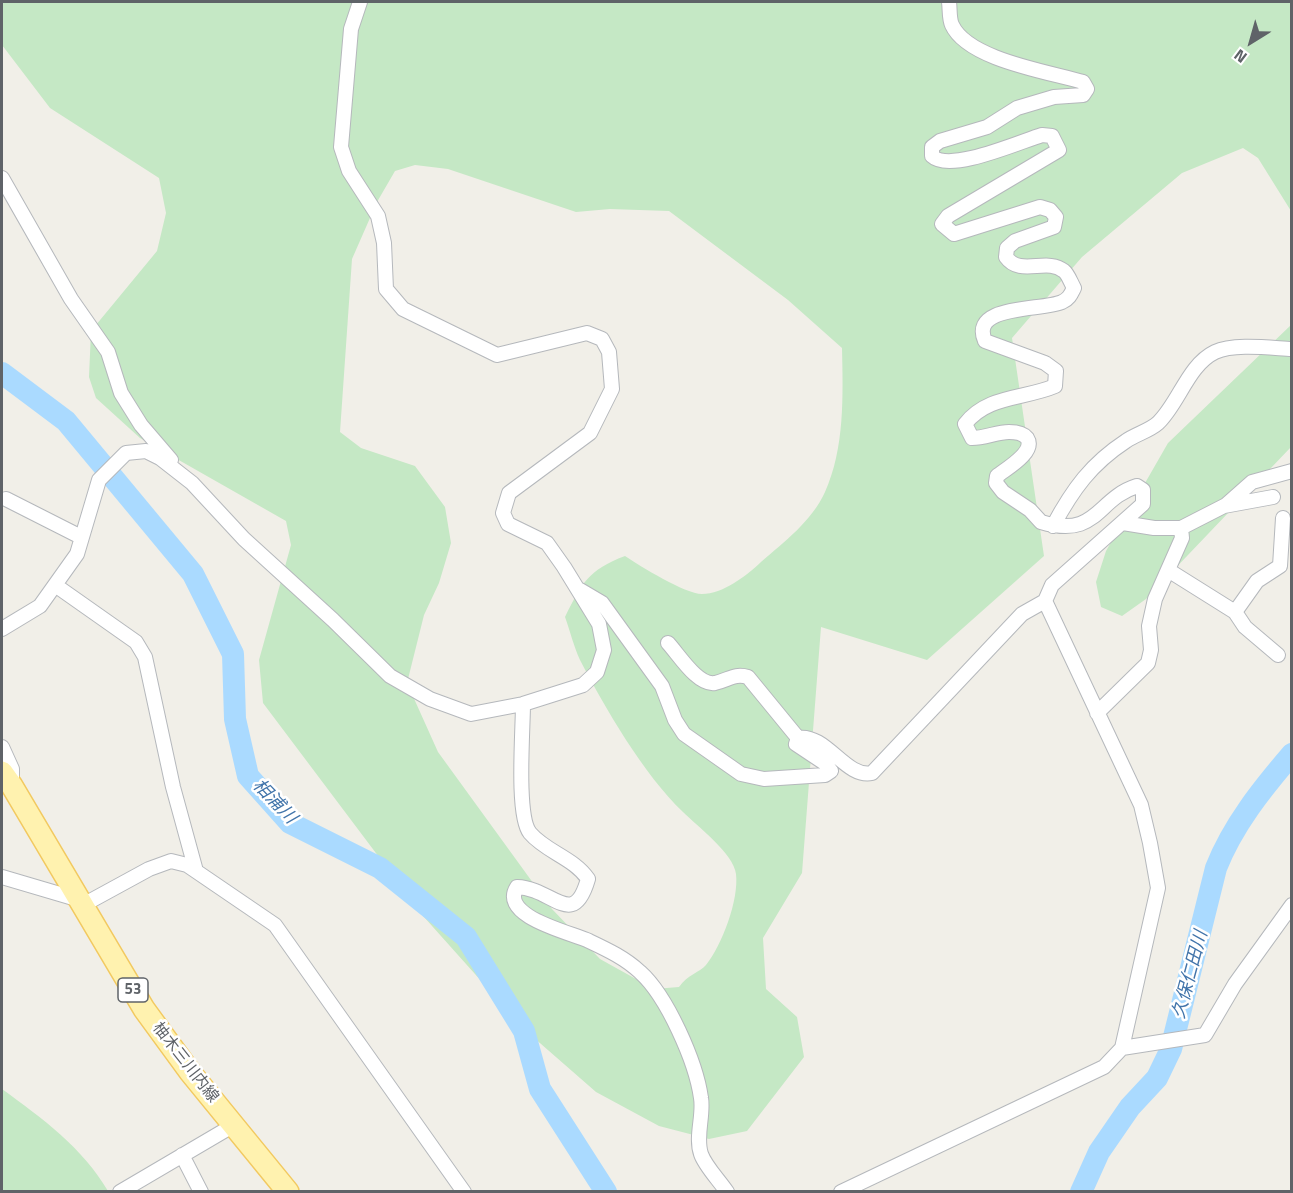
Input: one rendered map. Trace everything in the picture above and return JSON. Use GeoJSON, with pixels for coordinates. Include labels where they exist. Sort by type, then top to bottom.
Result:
{"type":"FeatureCollection","features":[{"type":"Feature","properties":{"kind":"main road","name":"柚木三川内線"},"geometry":{"type":"LineString","coordinates":[[7,779],[144,1009],[288,1191]]}},
{"type":"Feature","properties":{"kind":"street"},"geometry":{"type":"LineString","coordinates":[[2,629],[40,606],[77,554],[99,480],[126,453],[146,451],[178,472],[390,676],[430,699],[471,714],[523,704],[583,685],[597,672],[604,650],[599,624],[579,590],[547,543],[508,524],[502,513],[509,493],[590,433],[612,389],[609,352],[602,339],[587,333],[497,355],[403,309],[386,289],[384,243],[378,216],[349,171],[341,147],[351,29],[360,2]]}},
{"type":"Feature","properties":{"kind":"street"},"geometry":{"type":"LineString","coordinates":[[798,738],[806,737],[817,741],[854,769],[866,774],[872,773],[1022,614],[1045,601],[1052,585],[1143,504],[1145,496],[1140,487],[1126,489],[1089,521],[1070,527],[1053,526],[1041,522],[1030,510],[1003,492],[996,483],[997,476],[1024,454],[1029,441],[1023,435],[1010,432],[972,438],[965,424],[972,414],[1001,399],[1042,392],[1055,386],[1056,371],[1045,363],[985,341],[981,332],[982,324],[988,318],[1061,302],[1071,296],[1074,288],[1065,271],[1053,267],[1019,266],[1010,263],[1006,257],[1006,248],[1015,241],[1054,227],[1056,217],[1050,210],[1040,207],[954,234],[942,224],[948,216],[1048,160],[1059,150],[1052,136],[1042,135],[966,160],[950,162],[937,161],[932,156],[933,147],[940,141],[987,127],[1017,108],[1054,97],[1083,95],[1087,89],[1083,82],[1041,73],[1004,60],[967,42],[952,25],[950,2]]}},
{"type":"Feature","properties":{"kind":"street"},"geometry":{"type":"LineString","coordinates":[[2,178],[71,298],[108,352],[121,393],[141,425],[171,460],[178,472]]}},
{"type":"Feature","properties":{"kind":"street"},"geometry":{"type":"LineString","coordinates":[[1053,526],[1070,495],[1098,460],[1157,424],[1202,361],[1216,351],[1256,346],[1292,349]]}},
{"type":"Feature","properties":{"kind":"street"},"geometry":{"type":"LineString","coordinates":[[1123,523],[1181,528],[1224,506],[1252,482],[1292,471]]}},
{"type":"Feature","properties":{"kind":"street"},"geometry":{"type":"LineString","coordinates":[[1224,506],[1273,497]]}},
{"type":"Feature","properties":{"kind":"street"},"geometry":{"type":"LineString","coordinates":[[6,499],[81,537]]}},
{"type":"Feature","properties":{"kind":"street"},"geometry":{"type":"LineString","coordinates":[[1235,612],[1257,581],[1280,566],[1283,518]]}},
{"type":"Feature","properties":{"kind":"street"},"geometry":{"type":"LineString","coordinates":[[1097,713],[1148,663],[1151,650],[1149,626],[1155,599],[1182,538],[1181,528]]}},
{"type":"Feature","properties":{"kind":"street"},"geometry":{"type":"LineString","coordinates":[[1168,570],[1235,612],[1245,627],[1278,655]]}},
{"type":"Feature","properties":{"kind":"street"},"geometry":{"type":"LineString","coordinates":[[56,585],[136,642],[145,657],[173,787],[196,870]]}},
{"type":"Feature","properties":{"kind":"street"},"geometry":{"type":"LineString","coordinates":[[579,590],[602,603],[662,686],[675,720],[684,734],[741,774],[765,779],[825,775],[831,771],[826,764],[796,744],[798,738]]}},
{"type":"Feature","properties":{"kind":"street"},"geometry":{"type":"LineString","coordinates":[[842,1191],[1104,1068],[1122,1048],[1158,888],[1141,806],[1045,601]]}},
{"type":"Feature","properties":{"kind":"street"},"geometry":{"type":"LineString","coordinates":[[668,643],[704,681],[714,683],[737,674],[748,677],[798,738]]}},
{"type":"Feature","properties":{"kind":"street"},"geometry":{"type":"LineString","coordinates":[[523,704],[522,816],[530,833],[581,869],[588,879],[583,898],[576,904],[565,905],[528,888],[517,887],[514,892],[515,902],[534,921],[587,939],[624,958],[650,981],[670,1010],[695,1073],[702,1099],[701,1154],[727,1191]]}},
{"type":"Feature","properties":{"kind":"street"},"geometry":{"type":"LineString","coordinates":[[2,747],[12,769],[7,779]]}},
{"type":"Feature","properties":{"kind":"street"},"geometry":{"type":"LineString","coordinates":[[5,882],[81,902],[171,861],[196,870],[275,925],[464,1191]]}},
{"type":"Feature","properties":{"kind":"street"},"geometry":{"type":"LineString","coordinates":[[1122,1048],[1204,1035],[1235,984],[1292,906]]}},
{"type":"Feature","properties":{"kind":"street"},"geometry":{"type":"LineString","coordinates":[[120,1191],[234,1125]]}},
{"type":"Feature","properties":{"kind":"street"},"geometry":{"type":"LineString","coordinates":[[182,1155],[201,1191]]}},
{"type":"Feature","properties":{"kind":"green space"},"geometry":{"type":"Polygon","coordinates":[[[2,2],[1291,2],[1291,211],[1258,158],[1243,148],[1182,173],[1082,257],[1012,338],[1044,556],[927,660],[821,627],[802,873],[763,938],[766,989],[797,1017],[804,1057],[747,1131],[709,1139],[659,1126],[596,1092],[525,1030],[424,917],[263,703],[259,660],[291,545],[286,521],[140,438],[96,398],[89,377],[91,331],[157,251],[166,213],[159,178],[50,108],[2,45],[2,2]],[[415,165],[395,171],[377,202],[352,259],[340,432],[361,448],[415,466],[445,507],[451,543],[439,583],[424,615],[407,683],[438,752],[552,909],[600,959],[654,989],[679,987],[706,965],[718,946],[735,896],[734,866],[722,849],[668,797],[640,760],[601,699],[580,660],[565,617],[576,595],[594,572],[625,556],[663,579],[694,593],[710,593],[726,588],[741,578],[797,530],[819,503],[832,475],[841,421],[842,348],[788,300],[669,211],[610,209],[576,212],[448,169],[415,165]]]}},
{"type":"Feature","properties":{"kind":"green space"},"geometry":{"type":"Polygon","coordinates":[[[1291,325],[1291,447],[1146,599],[1122,616],[1101,607],[1096,582],[1106,551],[1168,443],[1291,325]]]}},
{"type":"Feature","properties":{"kind":"green space"},"geometry":{"type":"Polygon","coordinates":[[[2,1089],[74,1147],[98,1175],[108,1191],[2,1191],[2,1089]]]}},
{"type":"Feature","properties":{"kind":"waterway","name":"相浦川"},"geometry":{"type":"LineString","coordinates":[[2,373],[66,421],[193,574],[233,654],[235,719],[248,776],[290,823],[380,868],[466,937],[524,1031],[540,1089],[606,1192]]}},
{"type":"Feature","properties":{"kind":"waterway","name":"久保仁田川"},"geometry":{"type":"LineString","coordinates":[[1081,1192],[1099,1152],[1130,1107],[1157,1078],[1171,1049],[1216,868],[1223,852],[1249,808],[1292,754]]}}]}
